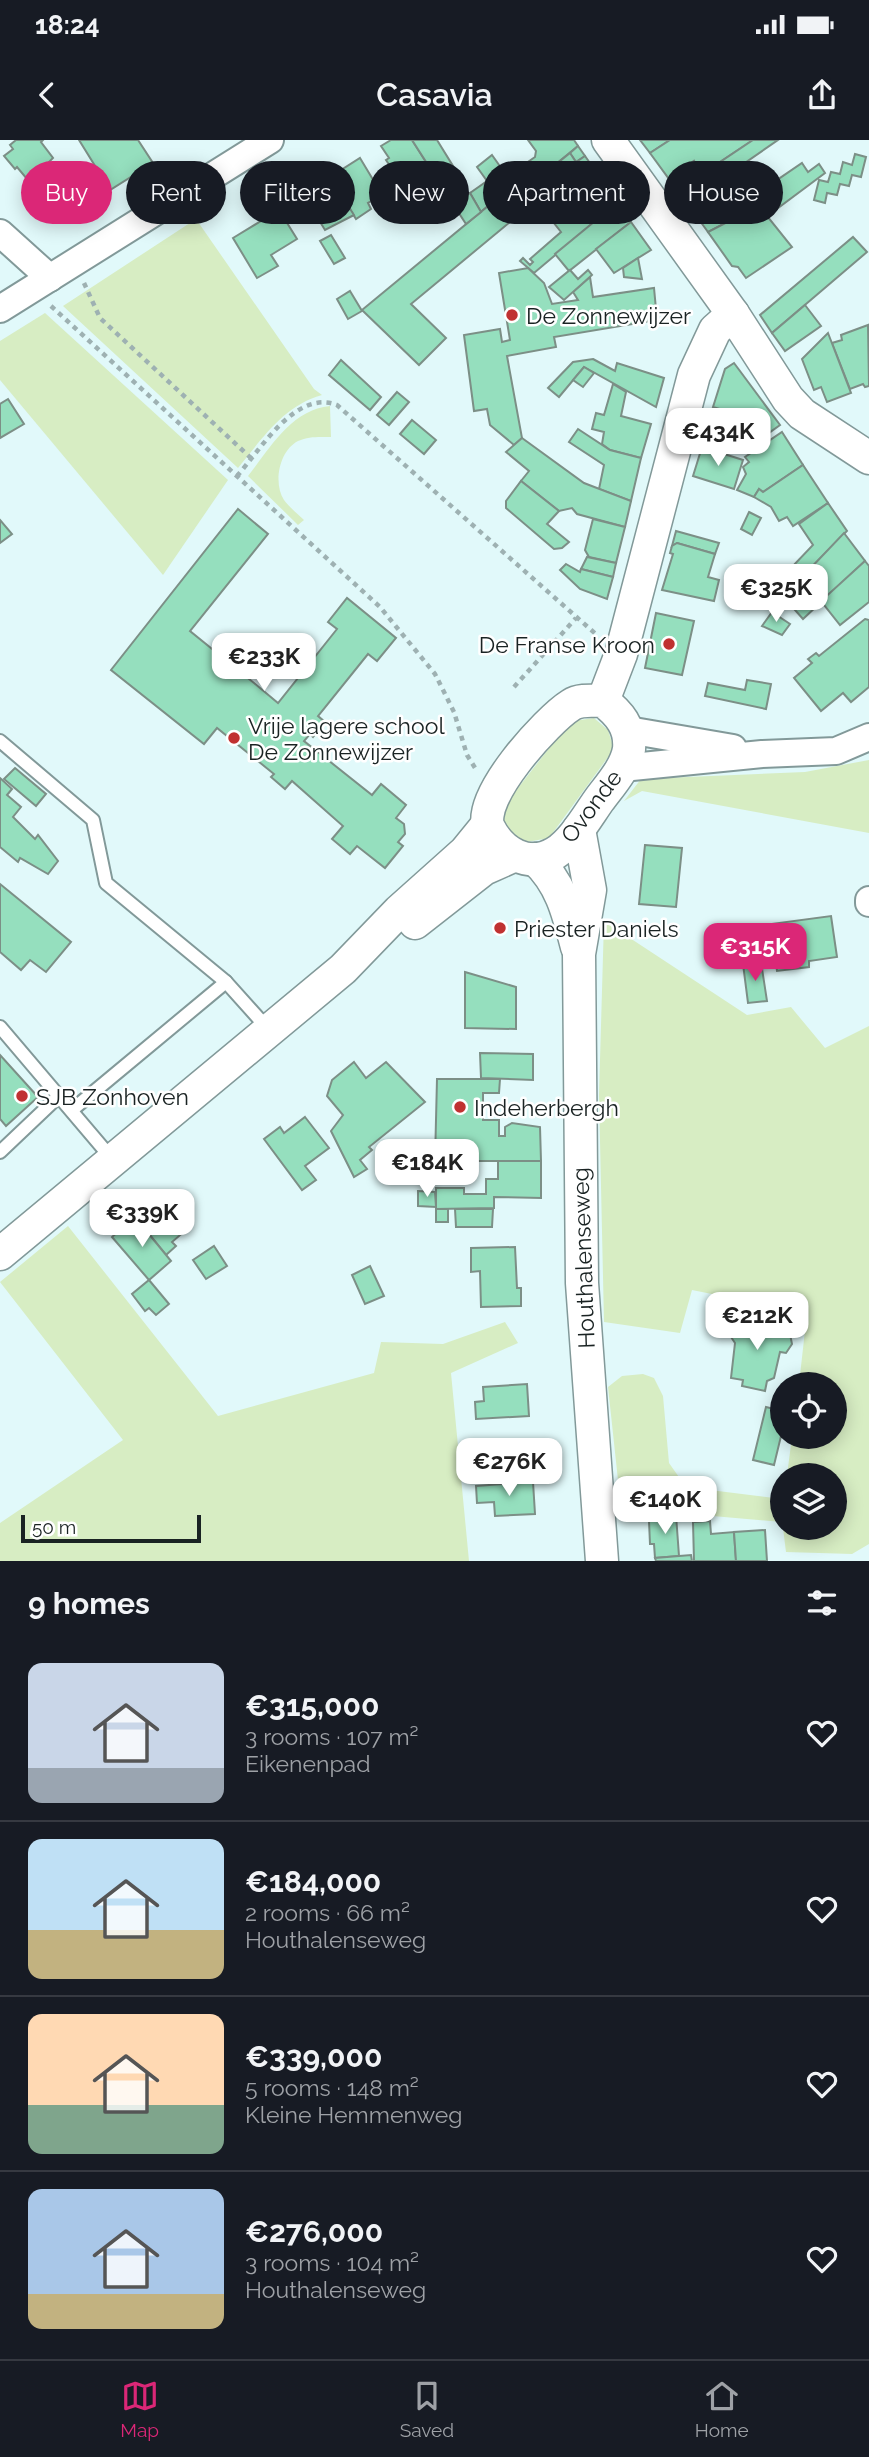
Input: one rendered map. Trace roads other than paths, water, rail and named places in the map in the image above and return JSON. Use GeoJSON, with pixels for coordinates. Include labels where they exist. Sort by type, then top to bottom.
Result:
{"type":"FeatureCollection","features":[{"type":"Feature","properties":{"kind":"street"},"geometry":{"type":"LineString","coordinates":[[0,309],[270,140]]}},
{"type":"Feature","properties":{"kind":"street"},"geometry":{"type":"LineString","coordinates":[[608,140],[733,314],[788,399],[802,414],[858,451]]}},
{"type":"Feature","properties":{"kind":"street"},"geometry":{"type":"LineString","coordinates":[[0,233],[51,277]]}},
{"type":"Feature","properties":{"kind":"street"},"geometry":{"type":"LineString","coordinates":[[603,701],[621,654],[694,375],[715,330],[733,314]]}},
{"type":"Feature","properties":{"kind":"street"},"geometry":{"type":"LineString","coordinates":[[524,857],[499,844],[487,825],[488,804],[497,788],[547,723],[574,703],[603,701],[615,710],[628,730],[672,735],[762,754]]}},
{"type":"Feature","properties":{"kind":"street","name":"Ovonde"},"geometry":{"type":"LineString","coordinates":[[343,970],[411,926],[484,869],[524,857],[554,853],[579,829],[622,768],[629,751],[628,730]]}},
{"type":"Feature","properties":{"kind":"street"},"geometry":{"type":"LineString","coordinates":[[622,768],[762,754],[836,751],[869,737]]}},
{"type":"Feature","properties":{"kind":"street"},"geometry":{"type":"LineString","coordinates":[[0,1254],[343,970],[399,911],[466,852],[487,825]]}},
{"type":"Feature","properties":{"kind":"street","name":"Houthalenseweg"},"geometry":{"type":"LineString","coordinates":[[579,829],[590,890],[579,954],[582,1283],[602,1561]]}},
{"type":"Feature","properties":{"kind":"street","name":"Houthalenseweg"},"geometry":{"type":"LineString","coordinates":[[524,857],[551,874],[560,890],[579,954]]}},
{"type":"Feature","properties":{"kind":"lane"},"geometry":{"type":"LineString","coordinates":[[0,741],[93,820],[106,883],[226,982],[270,1031]]}},
{"type":"Feature","properties":{"kind":"lane"},"geometry":{"type":"LineString","coordinates":[[72,1110],[226,982]]}},
{"type":"Feature","properties":{"kind":"lane"},"geometry":{"type":"LineString","coordinates":[[0,1027],[113,1160]]}},
{"type":"Feature","properties":{"kind":"lane"},"geometry":{"type":"LineString","coordinates":[[0,1152],[59,1096]]}},
{"type":"Feature","properties":{"kind":"place","name":"De Zonnewijzer"},"geometry":{"type":"Point","coordinates":[512,315]}},
{"type":"Feature","properties":{"kind":"place","name":"De Franse Kroon"},"geometry":{"type":"Point","coordinates":[669,644]}},
{"type":"Feature","properties":{"kind":"place","name":"Vrije lagere school De Zonnewijzer"},"geometry":{"type":"Point","coordinates":[234,738]}},
{"type":"Feature","properties":{"kind":"place","name":"Priester Daniels"},"geometry":{"type":"Point","coordinates":[500,928]}},
{"type":"Feature","properties":{"kind":"place","name":"SJB Zonhoven"},"geometry":{"type":"Point","coordinates":[22,1096]}},
{"type":"Feature","properties":{"kind":"place","name":"Indeherbergh"},"geometry":{"type":"Point","coordinates":[460,1107]}}]}
